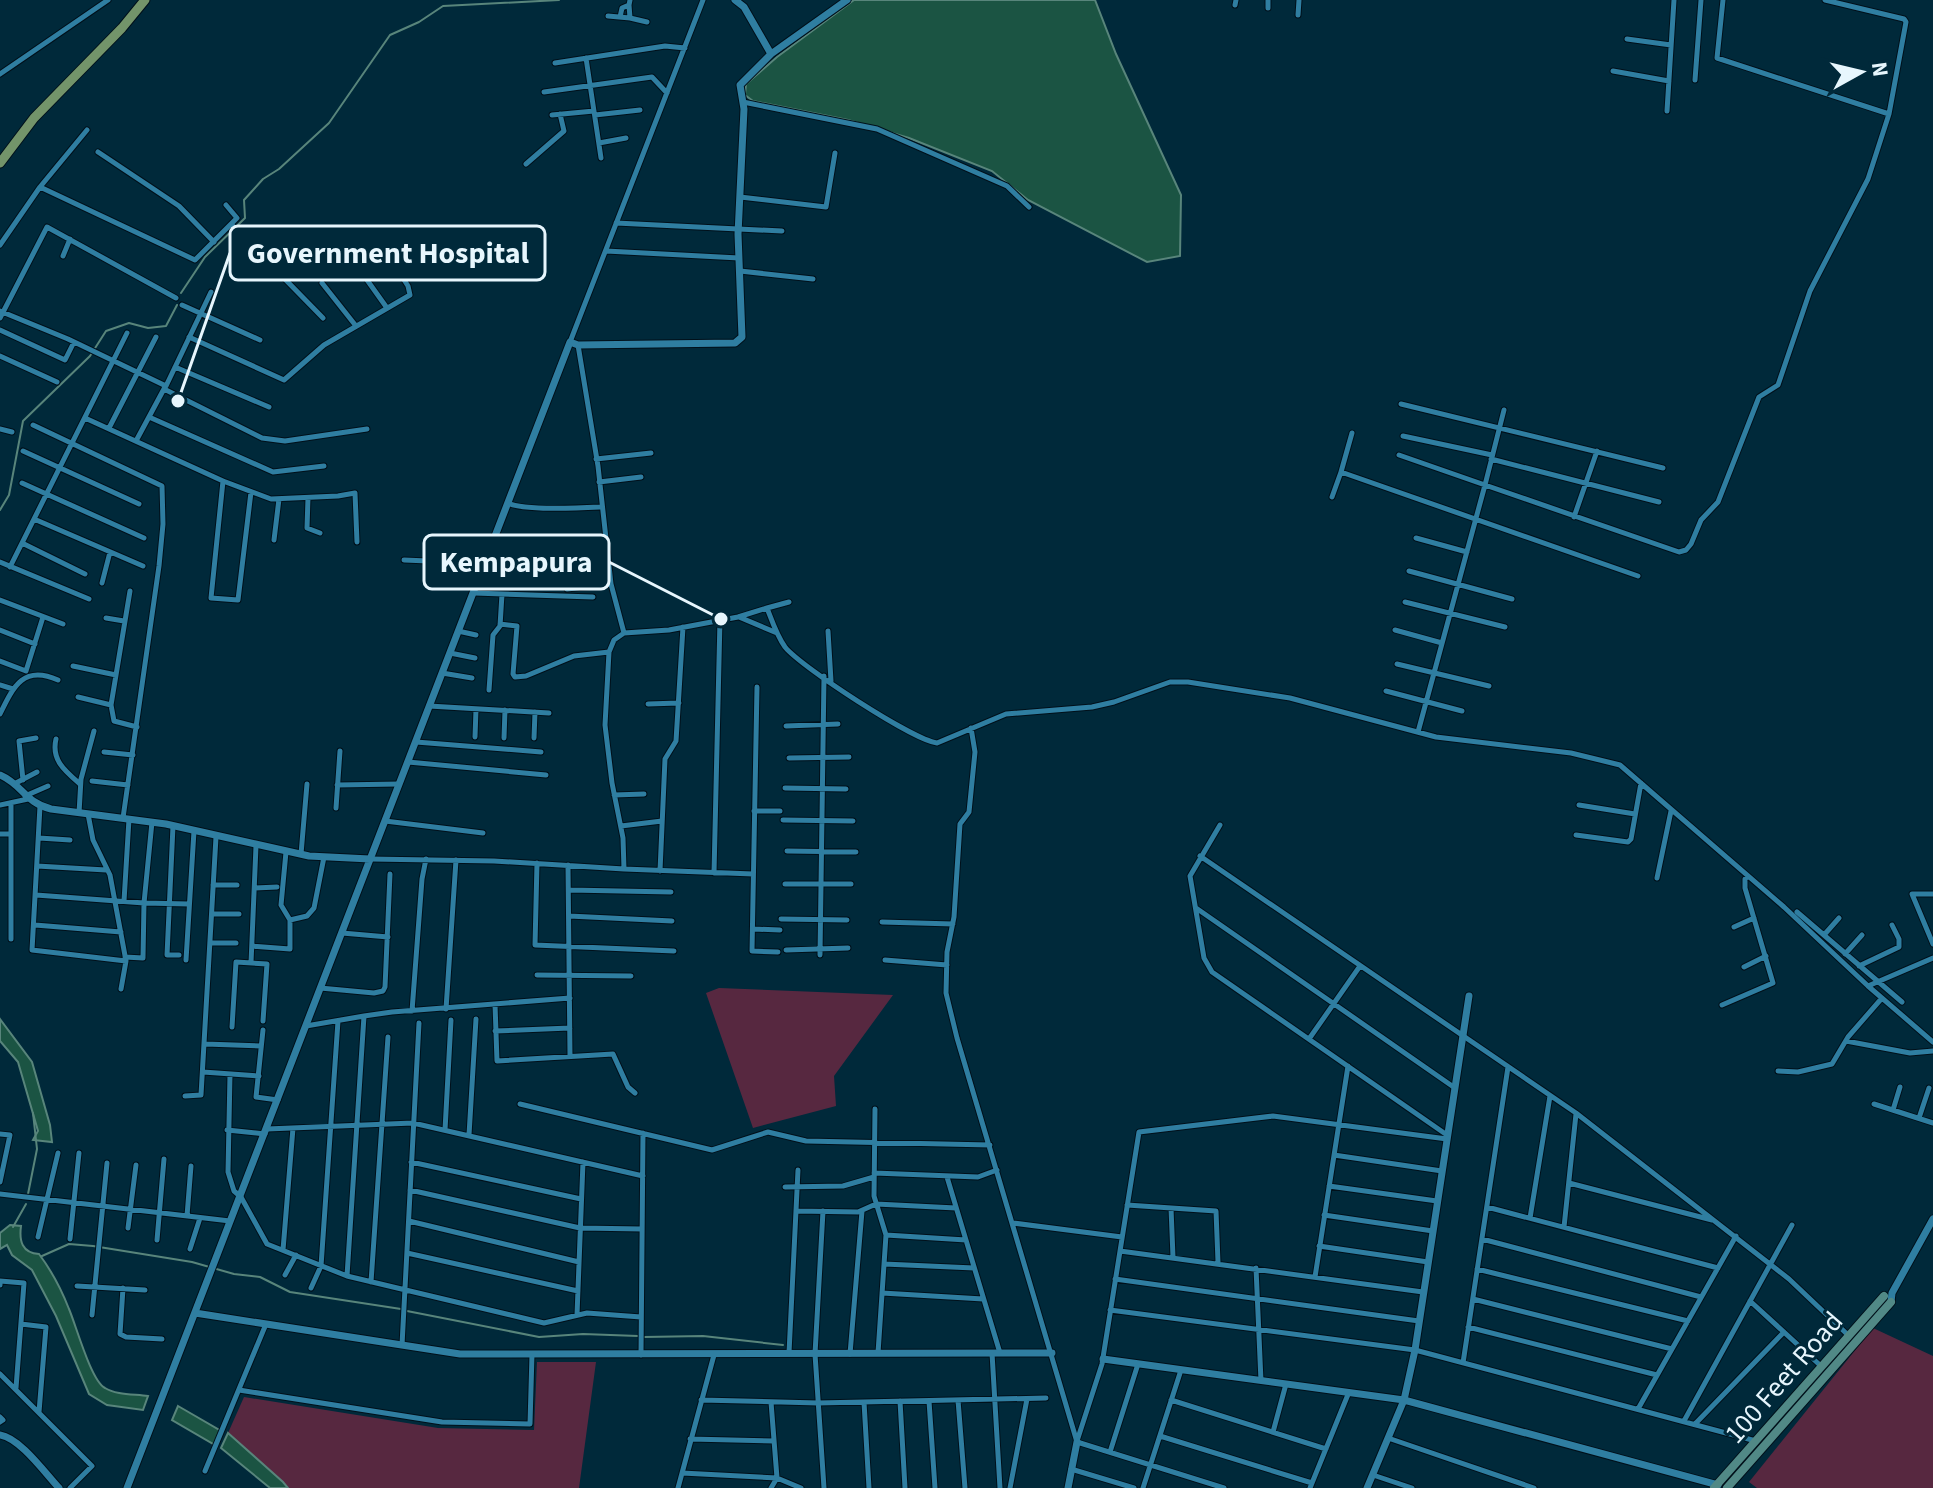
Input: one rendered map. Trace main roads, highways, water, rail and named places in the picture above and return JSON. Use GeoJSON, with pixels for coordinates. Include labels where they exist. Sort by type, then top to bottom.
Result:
{"type":"FeatureCollection","features":[{"type":"Feature","properties":{"kind":"main road"},"geometry":{"type":"LineString","coordinates":[[0,162],[34,118],[122,28],[145,0]]}},
{"type":"Feature","properties":{"kind":"main road","name":"100 Feet Road"},"geometry":{"type":"LineString","coordinates":[[1889,1297],[1723,1487],[1757,1441],[1849,1336],[1889,1297]]}},
{"type":"Feature","properties":{"kind":"waterway"},"geometry":{"type":"LineString","coordinates":[[181,293],[205,257],[245,218],[244,200],[263,179],[279,169],[329,123],[390,35],[419,22],[443,6],[559,0]]}},
{"type":"Feature","properties":{"kind":"waterway"},"geometry":{"type":"LineString","coordinates":[[0,510],[9,495],[23,421],[90,356],[106,331],[129,323],[148,328],[166,326],[177,305]]}},
{"type":"Feature","properties":{"kind":"waterway"},"geometry":{"type":"LineString","coordinates":[[28,1194],[37,1149],[33,1113]]}},
{"type":"Feature","properties":{"kind":"waterway"},"geometry":{"type":"LineString","coordinates":[[13,1227],[26,1204]]}},
{"type":"Feature","properties":{"kind":"waterway"},"geometry":{"type":"LineString","coordinates":[[42,1256],[69,1244],[93,1246],[260,1277],[290,1292],[401,1309]]}},
{"type":"Feature","properties":{"kind":"waterway"},"geometry":{"type":"LineString","coordinates":[[407,1311],[539,1337],[583,1334],[638,1336]]}},
{"type":"Feature","properties":{"kind":"waterway"},"geometry":{"type":"LineString","coordinates":[[644,1337],[703,1336],[783,1345]]}},
{"type":"Feature","properties":{"kind":"place","name":"Government Hospital"},"geometry":{"type":"Point","coordinates":[178,401]}},
{"type":"Feature","properties":{"kind":"place","name":"Kempapura"},"geometry":{"type":"Point","coordinates":[721,619]}}]}
